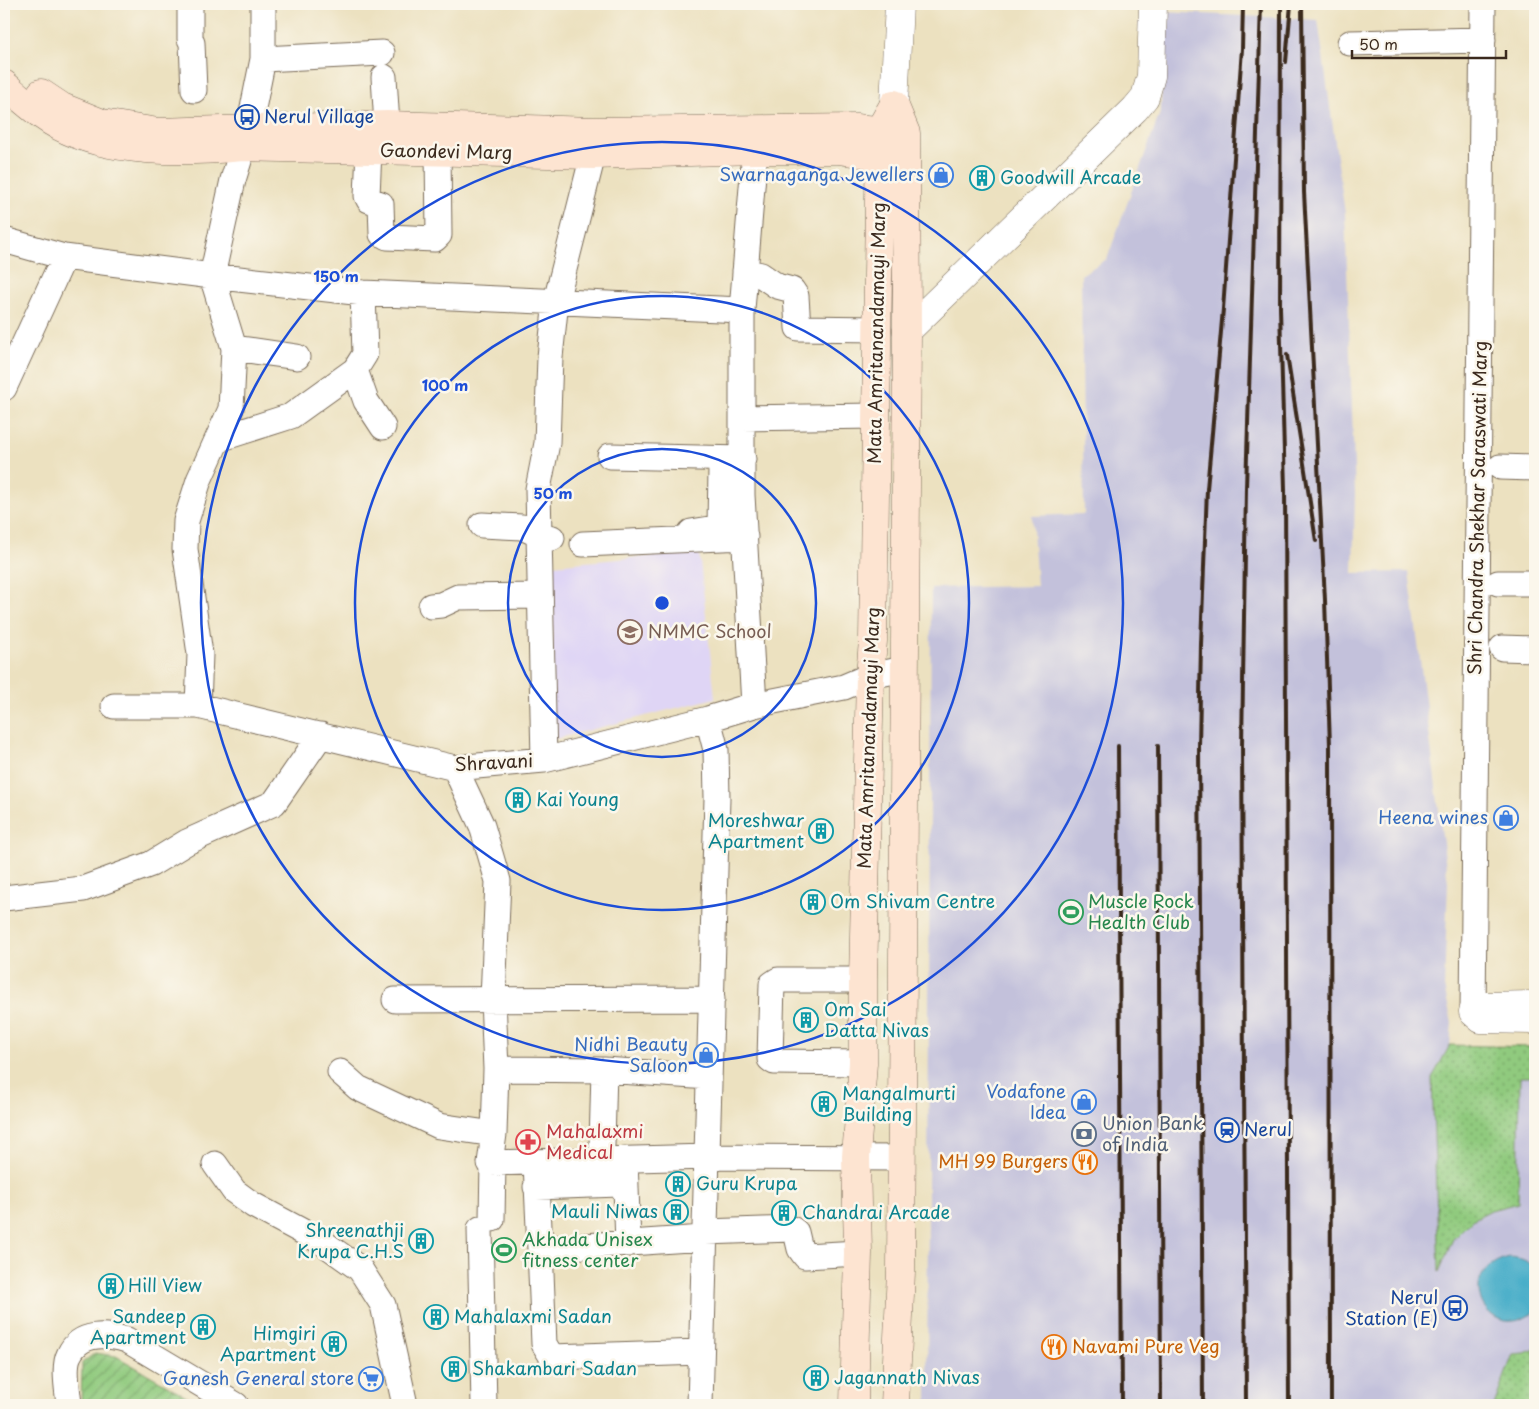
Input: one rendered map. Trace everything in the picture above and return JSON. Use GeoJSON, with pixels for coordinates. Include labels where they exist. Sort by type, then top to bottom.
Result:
{"type":"FeatureCollection","features":[{"type":"Feature","properties":{"kind":"main road","name":"Gaondevi Marg"},"geometry":{"type":"LineString","coordinates":[[4,66],[14,76],[62,107],[102,123],[158,132],[369,150],[438,152],[593,143],[756,128],[893,143]]}},
{"type":"Feature","properties":{"kind":"main road","name":"Gaondevi Marg"},"geometry":{"type":"LineString","coordinates":[[4,84],[37,113],[75,134],[122,147],[207,150],[245,138],[387,125],[593,143],[756,150],[838,150],[893,143]]}},
{"type":"Feature","properties":{"kind":"main road","name":"Mata Amritanandamayi Marg"},"geometry":{"type":"LineString","coordinates":[[854,1405],[858,1253],[856,1157],[863,1062],[870,676],[873,641],[875,416],[878,329],[893,143],[894,104]]}},
{"type":"Feature","properties":{"kind":"main road","name":"Mata Amritanandamayi Marg"},"geometry":{"type":"LineString","coordinates":[[893,143],[907,331],[901,1271],[895,1405]]}},
{"type":"Feature","properties":{"kind":"street"},"geometry":{"type":"LineString","coordinates":[[190,4],[190,39],[194,90]]}},
{"type":"Feature","properties":{"kind":"street"},"geometry":{"type":"LineString","coordinates":[[198,706],[200,654],[185,549],[186,520],[199,480],[231,409],[234,348],[212,276],[263,59],[263,4]]}},
{"type":"Feature","properties":{"kind":"street","name":"Mata Amritanandamayi Marg"},"geometry":{"type":"LineString","coordinates":[[894,104],[899,4]]}},
{"type":"Feature","properties":{"kind":"street"},"geometry":{"type":"LineString","coordinates":[[907,331],[1135,109],[1145,96],[1151,76],[1153,4]]}},
{"type":"Feature","properties":{"kind":"street","name":"Shri Chandra Shekhar Saraswati Marg"},"geometry":{"type":"LineString","coordinates":[[1473,1012],[1483,4]]}},
{"type":"Feature","properties":{"kind":"street"},"geometry":{"type":"LineString","coordinates":[[1350,43],[1483,40]]}},
{"type":"Feature","properties":{"kind":"street"},"geometry":{"type":"LineString","coordinates":[[263,59],[383,65],[387,125]]}},
{"type":"Feature","properties":{"kind":"street"},"geometry":{"type":"LineString","coordinates":[[544,760],[540,596],[547,536],[538,489],[547,443],[550,357],[556,301],[593,143]]}},
{"type":"Feature","properties":{"kind":"street"},"geometry":{"type":"LineString","coordinates":[[369,150],[367,196],[369,200],[382,204],[382,234],[388,238],[435,239],[439,235],[438,152]]}},
{"type":"Feature","properties":{"kind":"street"},"geometry":{"type":"LineString","coordinates":[[754,705],[742,496],[742,459],[747,418],[749,272],[756,150]]}},
{"type":"Feature","properties":{"kind":"street"},"geometry":{"type":"LineString","coordinates":[[4,240],[64,257],[363,293],[742,310]]}},
{"type":"Feature","properties":{"kind":"street"},"geometry":{"type":"LineString","coordinates":[[4,388],[64,257]]}},
{"type":"Feature","properties":{"kind":"street"},"geometry":{"type":"LineString","coordinates":[[749,272],[761,275],[777,286],[792,290],[796,296],[798,328],[878,329]]}},
{"type":"Feature","properties":{"kind":"street"},"geometry":{"type":"LineString","coordinates":[[747,418],[742,310],[749,272]]}},
{"type":"Feature","properties":{"kind":"street"},"geometry":{"type":"LineString","coordinates":[[218,439],[291,416],[355,370],[365,354],[363,293]]}},
{"type":"Feature","properties":{"kind":"street"},"geometry":{"type":"LineString","coordinates":[[234,348],[297,357]]}},
{"type":"Feature","properties":{"kind":"street"},"geometry":{"type":"LineString","coordinates":[[355,370],[366,401],[383,428]]}},
{"type":"Feature","properties":{"kind":"street"},"geometry":{"type":"LineString","coordinates":[[747,418],[875,416]]}},
{"type":"Feature","properties":{"kind":"street"},"geometry":{"type":"LineString","coordinates":[[610,456],[742,459]]}},
{"type":"Feature","properties":{"kind":"street"},"geometry":{"type":"LineString","coordinates":[[1500,467],[1535,468]]}},
{"type":"Feature","properties":{"kind":"street"},"geometry":{"type":"LineString","coordinates":[[716,534],[720,524],[721,471]]}},
{"type":"Feature","properties":{"kind":"street"},"geometry":{"type":"LineString","coordinates":[[482,525],[522,527],[547,536]]}},
{"type":"Feature","properties":{"kind":"street"},"geometry":{"type":"LineString","coordinates":[[583,544],[679,540],[716,534],[745,537]]}},
{"type":"Feature","properties":{"kind":"street"},"geometry":{"type":"LineString","coordinates":[[1498,583],[1535,583]]}},
{"type":"Feature","properties":{"kind":"street"},"geometry":{"type":"LineString","coordinates":[[431,606],[441,605],[458,597],[540,596]]}},
{"type":"Feature","properties":{"kind":"street"},"geometry":{"type":"LineString","coordinates":[[1502,648],[1535,649]]}},
{"type":"Feature","properties":{"kind":"street","name":"Shravani"},"geometry":{"type":"LineString","coordinates":[[114,706],[198,706],[455,768],[544,760],[708,719],[754,705],[844,687],[870,676],[904,669]]}},
{"type":"Feature","properties":{"kind":"street"},"geometry":{"type":"LineString","coordinates":[[700,1405],[701,1352],[711,1234],[706,1157],[717,798],[716,750],[708,719]]}},
{"type":"Feature","properties":{"kind":"street"},"geometry":{"type":"LineString","coordinates":[[4,898],[83,889],[151,864],[187,842],[274,803],[320,735]]}},
{"type":"Feature","properties":{"kind":"street"},"geometry":{"type":"LineString","coordinates":[[455,768],[482,826],[498,881],[493,999],[496,1070],[494,1134],[490,1164],[619,1184]]}},
{"type":"Feature","properties":{"kind":"street"},"geometry":{"type":"LineString","coordinates":[[863,980],[778,980],[772,984],[770,1058],[774,1062],[863,1062]]}},
{"type":"Feature","properties":{"kind":"street"},"geometry":{"type":"LineString","coordinates":[[395,1000],[712,999]]}},
{"type":"Feature","properties":{"kind":"street"},"geometry":{"type":"LineString","coordinates":[[1535,1005],[1485,1006],[1473,1012],[1481,1019],[1535,1020]]}},
{"type":"Feature","properties":{"kind":"street"},"geometry":{"type":"LineString","coordinates":[[496,1070],[604,1078],[709,1077]]}},
{"type":"Feature","properties":{"kind":"street"},"geometry":{"type":"LineString","coordinates":[[340,1072],[358,1088],[439,1126],[494,1134]]}},
{"type":"Feature","properties":{"kind":"street"},"geometry":{"type":"LineString","coordinates":[[604,1078],[654,1087]]}},
{"type":"Feature","properties":{"kind":"street"},"geometry":{"type":"LineString","coordinates":[[602,1145],[604,1078]]}},
{"type":"Feature","properties":{"kind":"street"},"geometry":{"type":"LineString","coordinates":[[534,1171],[625,1159],[706,1157],[902,1158]]}},
{"type":"Feature","properties":{"kind":"street"},"geometry":{"type":"LineString","coordinates":[[625,1159],[628,1244]]}},
{"type":"Feature","properties":{"kind":"street"},"geometry":{"type":"LineString","coordinates":[[484,1405],[486,1224],[493,1163]]}},
{"type":"Feature","properties":{"kind":"street"},"geometry":{"type":"LineString","coordinates":[[215,1164],[234,1191],[240,1196],[331,1248],[360,1270],[383,1305],[405,1405]]}},
{"type":"Feature","properties":{"kind":"street"},"geometry":{"type":"LineString","coordinates":[[534,1171],[534,1215]]}},
{"type":"Feature","properties":{"kind":"street"},"geometry":{"type":"LineString","coordinates":[[534,1171],[544,1344],[552,1357],[701,1352]]}},
{"type":"Feature","properties":{"kind":"street"},"geometry":{"type":"LineString","coordinates":[[711,1234],[721,1202]]}},
{"type":"Feature","properties":{"kind":"street"},"geometry":{"type":"LineString","coordinates":[[540,1249],[628,1244],[711,1234],[792,1229],[796,1232],[800,1250],[805,1256],[858,1253]]}},
{"type":"Feature","properties":{"kind":"street"},"geometry":{"type":"LineString","coordinates":[[69,1405],[67,1374],[69,1355],[79,1343],[95,1335],[112,1335],[127,1340],[236,1405]]}},
{"type":"Feature","properties":{"kind":"shaded area"},"geometry":{"type":"Polygon","coordinates":[[[1163,12],[1318,20],[1345,214],[1355,494],[1353,573],[1409,572],[1448,883],[1444,987],[1452,1023],[1450,1045],[1535,1047],[1535,1405],[927,1405],[931,588],[1037,586],[1032,516],[1084,514],[1081,275],[1107,259],[1161,110],[1163,12]]]}},
{"type":"Feature","properties":{"kind":"shaded area","name":"NMMC School"},"geometry":{"type":"Polygon","coordinates":[[[699,552],[715,698],[551,740],[553,565],[699,552]]]}},
{"type":"Feature","properties":{"kind":"green space"},"geometry":{"type":"Polygon","coordinates":[[[1450,1045],[1535,1047],[1535,1077],[1520,1077],[1518,1203],[1491,1210],[1472,1220],[1453,1239],[1439,1272],[1432,1078],[1450,1045]]]}},
{"type":"Feature","properties":{"kind":"green space"},"geometry":{"type":"Polygon","coordinates":[[[1535,1349],[1535,1405],[1494,1405],[1513,1354],[1525,1353],[1535,1349]]]}},
{"type":"Feature","properties":{"kind":"green space"},"geometry":{"type":"Polygon","coordinates":[[[95,1353],[116,1356],[202,1405],[81,1405],[82,1363],[95,1353]]]}},
{"type":"Feature","properties":{"kind":"water"},"geometry":{"type":"Polygon","coordinates":[[[1510,1257],[1524,1260],[1535,1268],[1535,1311],[1518,1320],[1503,1320],[1491,1314],[1482,1303],[1479,1290],[1482,1276],[1492,1265],[1510,1257]]]}},
{"type":"Feature","properties":{"kind":"railway"},"geometry":{"type":"LineString","coordinates":[[1203,1405],[1199,746],[1201,644],[1207,489],[1223,309],[1242,49],[1243,4]]}},
{"type":"Feature","properties":{"kind":"railway"},"geometry":{"type":"LineString","coordinates":[[1246,1405],[1242,746],[1246,488],[1261,4]]}},
{"type":"Feature","properties":{"kind":"railway"},"geometry":{"type":"LineString","coordinates":[[1281,4],[1280,308],[1285,489],[1289,1405]]}},
{"type":"Feature","properties":{"kind":"railway"},"geometry":{"type":"LineString","coordinates":[[1286,62],[1291,4]]}},
{"type":"Feature","properties":{"kind":"railway"},"geometry":{"type":"LineString","coordinates":[[1302,4],[1304,192],[1325,600],[1330,746],[1331,1405]]}},
{"type":"Feature","properties":{"kind":"railway"},"geometry":{"type":"LineString","coordinates":[[1287,355],[1316,541]]}},
{"type":"Feature","properties":{"kind":"railway"},"geometry":{"type":"LineString","coordinates":[[1118,746],[1122,1405]]}},
{"type":"Feature","properties":{"kind":"railway"},"geometry":{"type":"LineString","coordinates":[[1158,746],[1161,1405]]}},
{"type":"Feature","properties":{"kind":"place","name":"Nerul Village"},"geometry":{"type":"Point","coordinates":[247,117]}},
{"type":"Feature","properties":{"kind":"place","name":"Swarnaganga Jewellers"},"geometry":{"type":"Point","coordinates":[941,175]}},
{"type":"Feature","properties":{"kind":"place","name":"Goodwill Arcade"},"geometry":{"type":"Point","coordinates":[982,178]}},
{"type":"Feature","properties":{"kind":"place","name":"NMMC School"},"geometry":{"type":"Point","coordinates":[630,632]}},
{"type":"Feature","properties":{"kind":"place","name":"Kai Young"},"geometry":{"type":"Point","coordinates":[518,800]}},
{"type":"Feature","properties":{"kind":"place","name":"Heena wines"},"geometry":{"type":"Point","coordinates":[1506,818]}},
{"type":"Feature","properties":{"kind":"place","name":"Moreshwar Apartment"},"geometry":{"type":"Point","coordinates":[821,831]}},
{"type":"Feature","properties":{"kind":"place","name":"Om Shivam Centre"},"geometry":{"type":"Point","coordinates":[813,902]}},
{"type":"Feature","properties":{"kind":"place","name":"Muscle Rock Health Club"},"geometry":{"type":"Point","coordinates":[1071,912]}},
{"type":"Feature","properties":{"kind":"place","name":"Om Sai Datta Nivas"},"geometry":{"type":"Point","coordinates":[806,1020]}},
{"type":"Feature","properties":{"kind":"place","name":"Nidhi Beauty Saloon"},"geometry":{"type":"Point","coordinates":[706,1055]}},
{"type":"Feature","properties":{"kind":"place","name":"Vodafone Idea"},"geometry":{"type":"Point","coordinates":[1084,1102]}},
{"type":"Feature","properties":{"kind":"place","name":"Mangalmurti Building"},"geometry":{"type":"Point","coordinates":[824,1104]}},
{"type":"Feature","properties":{"kind":"place","name":"Nerul"},"geometry":{"type":"Point","coordinates":[1227,1130]}},
{"type":"Feature","properties":{"kind":"place","name":"Union Bank of India"},"geometry":{"type":"Point","coordinates":[1084,1134]}},
{"type":"Feature","properties":{"kind":"place","name":"Mahalaxmi Medical"},"geometry":{"type":"Point","coordinates":[528,1142]}},
{"type":"Feature","properties":{"kind":"place","name":"MH 99 Burgers"},"geometry":{"type":"Point","coordinates":[1085,1162]}},
{"type":"Feature","properties":{"kind":"place","name":"Guru Krupa"},"geometry":{"type":"Point","coordinates":[678,1184]}},
{"type":"Feature","properties":{"kind":"place","name":"Mauli Niwas"},"geometry":{"type":"Point","coordinates":[676,1212]}},
{"type":"Feature","properties":{"kind":"place","name":"Chandrai Arcade"},"geometry":{"type":"Point","coordinates":[784,1213]}},
{"type":"Feature","properties":{"kind":"place","name":"Shreenathji Krupa C.H.S"},"geometry":{"type":"Point","coordinates":[421,1241]}},
{"type":"Feature","properties":{"kind":"place","name":"Akhada Unisex fitness center"},"geometry":{"type":"Point","coordinates":[504,1250]}},
{"type":"Feature","properties":{"kind":"place","name":"Hill View"},"geometry":{"type":"Point","coordinates":[111,1286]}},
{"type":"Feature","properties":{"kind":"place","name":"Nerul Station (E)"},"geometry":{"type":"Point","coordinates":[1455,1308]}},
{"type":"Feature","properties":{"kind":"place","name":"Mahalaxmi Sadan"},"geometry":{"type":"Point","coordinates":[436,1317]}},
{"type":"Feature","properties":{"kind":"place","name":"Sandeep Apartment"},"geometry":{"type":"Point","coordinates":[203,1327]}},
{"type":"Feature","properties":{"kind":"place","name":"Himgiri Apartment"},"geometry":{"type":"Point","coordinates":[334,1344]}},
{"type":"Feature","properties":{"kind":"place","name":"Navami Pure Veg"},"geometry":{"type":"Point","coordinates":[1054,1347]}},
{"type":"Feature","properties":{"kind":"place","name":"Shakambari Sadan"},"geometry":{"type":"Point","coordinates":[454,1369]}},
{"type":"Feature","properties":{"kind":"place","name":"Jagannath Nivas"},"geometry":{"type":"Point","coordinates":[816,1378]}},
{"type":"Feature","properties":{"kind":"place","name":"Ganesh General store"},"geometry":{"type":"Point","coordinates":[371,1379]}}]}
